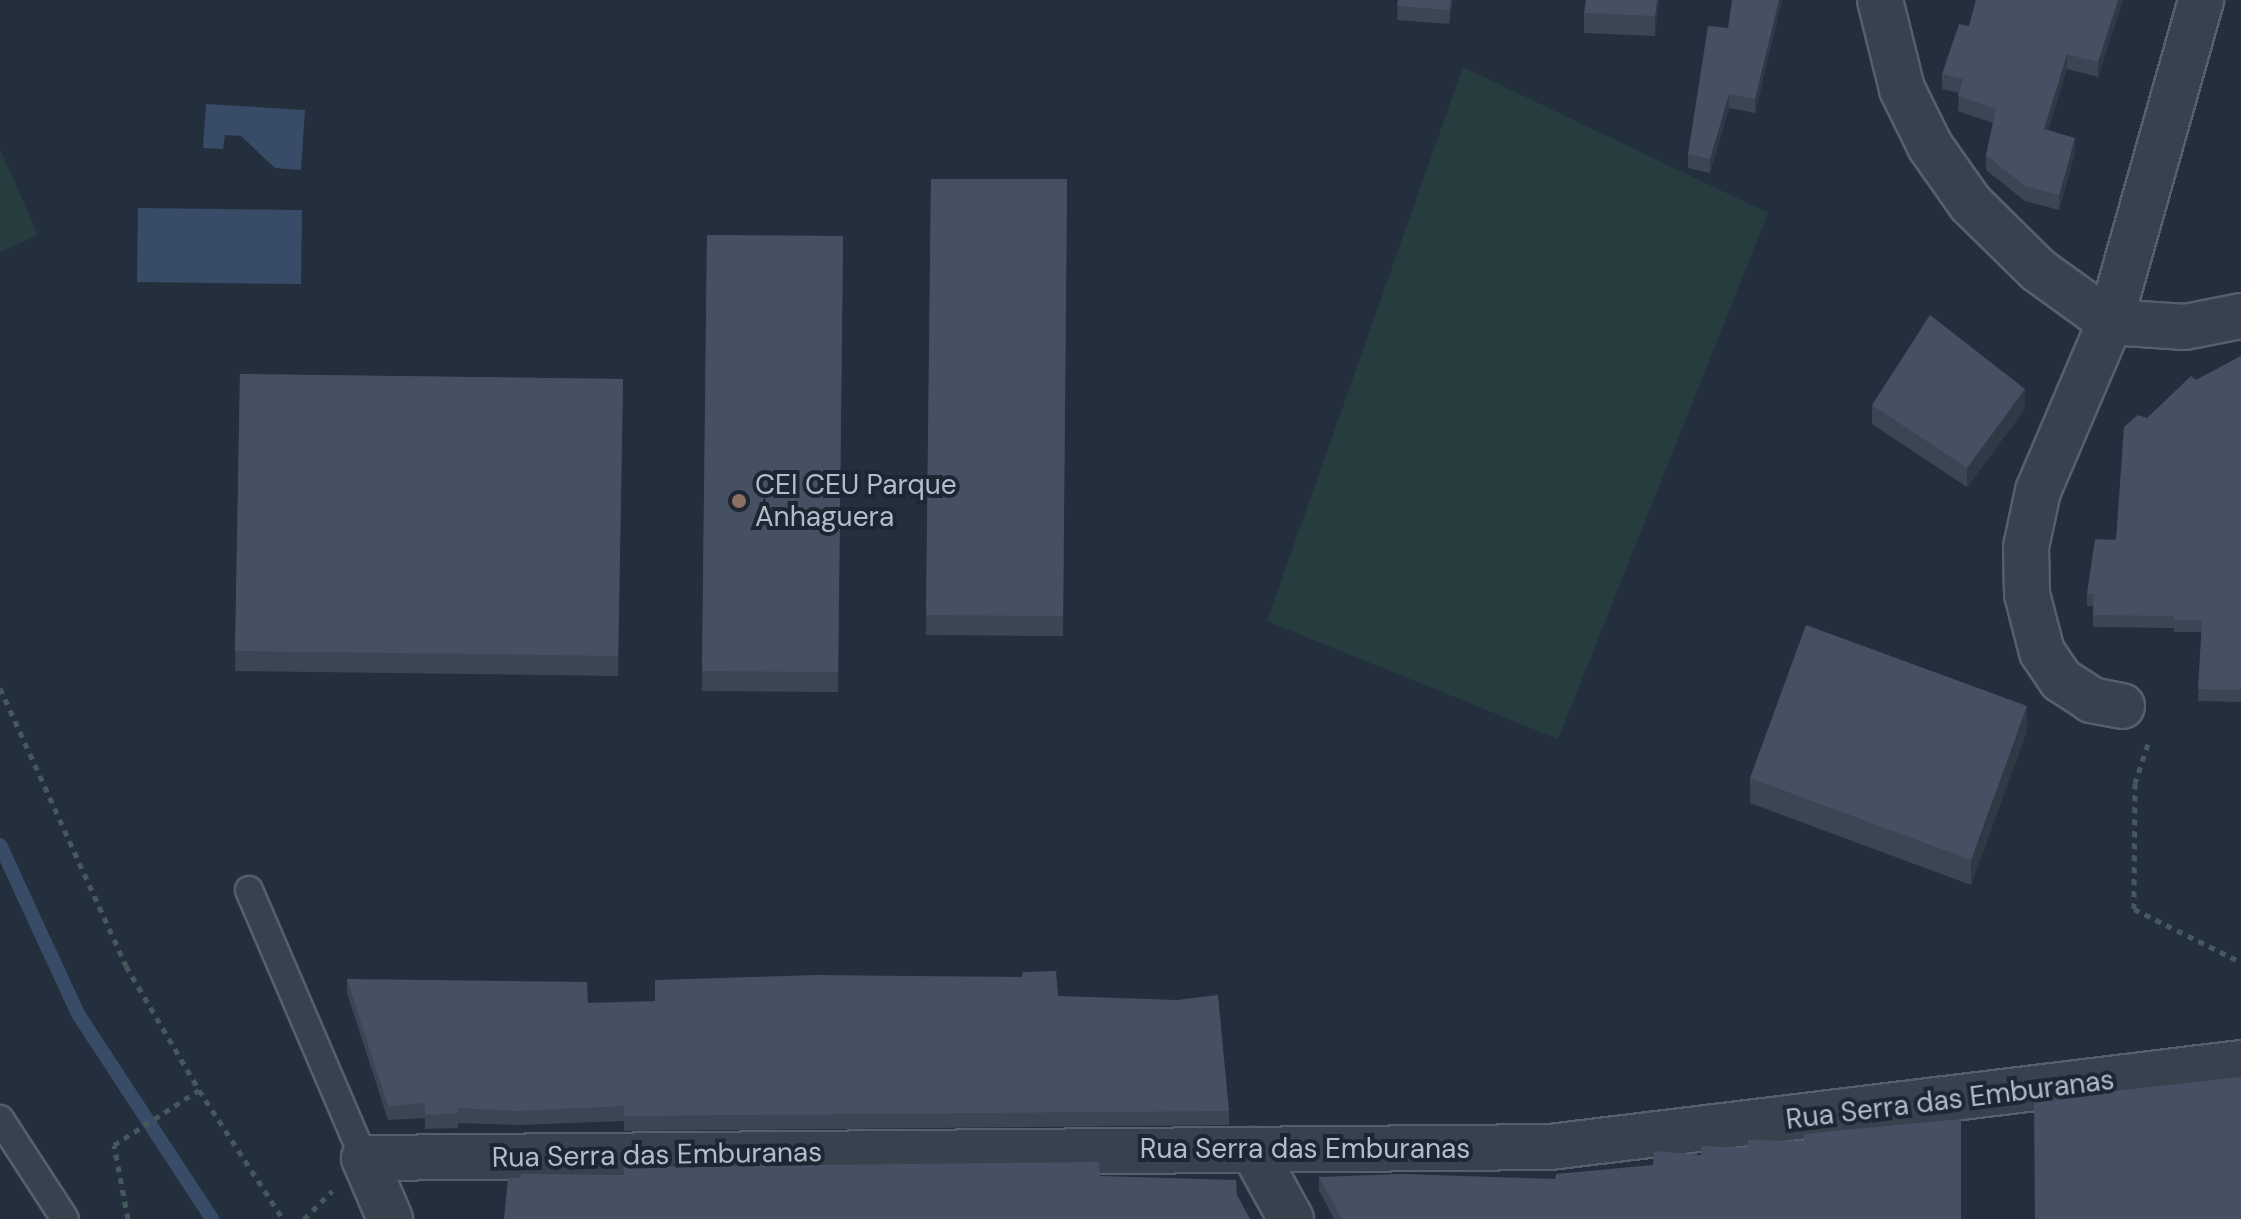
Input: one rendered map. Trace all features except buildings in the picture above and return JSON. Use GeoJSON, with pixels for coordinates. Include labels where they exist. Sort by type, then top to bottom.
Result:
{"type":"FeatureCollection","features":[{"type":"Feature","properties":{"kind":"street"},"geometry":{"type":"LineString","coordinates":[[1880,0],[1902,89],[1930,146],[1970,203],[2038,270],[2110,322],[2185,327],[2241,316]]}},
{"type":"Feature","properties":{"kind":"street"},"geometry":{"type":"LineString","coordinates":[[2122,706],[2092,700],[2061,680],[2042,652],[2027,594],[2026,547],[2038,491],[2110,322],[2201,0]]}},
{"type":"Feature","properties":{"kind":"street","name":"Rua Serra das Emburanas"},"geometry":{"type":"LineString","coordinates":[[364,1158],[1550,1147],[2241,1063]]}},
{"type":"Feature","properties":{"kind":"street"},"geometry":{"type":"LineString","coordinates":[[1253,1150],[1291,1219]]}},
{"type":"Feature","properties":{"kind":"street"},"geometry":{"type":"LineString","coordinates":[[364,1158],[390,1219]]}},
{"type":"Feature","properties":{"kind":"lane"},"geometry":{"type":"LineString","coordinates":[[249,890],[364,1158]]}},
{"type":"Feature","properties":{"kind":"lane"},"geometry":{"type":"LineString","coordinates":[[0,1119],[65,1219]]}},
{"type":"Feature","properties":{"kind":"path"},"geometry":{"type":"LineString","coordinates":[[0,688],[126,966],[199,1090],[283,1219]]}},
{"type":"Feature","properties":{"kind":"path"},"geometry":{"type":"LineString","coordinates":[[2122,706],[2151,736],[2135,783],[2134,909],[2241,962]]}},
{"type":"Feature","properties":{"kind":"path"},"geometry":{"type":"LineString","coordinates":[[128,1219],[114,1145],[199,1090]]}},
{"type":"Feature","properties":{"kind":"green space"},"geometry":{"type":"Polygon","coordinates":[[[1463,67],[1768,213],[1558,739],[1267,621],[1463,67]]]}},
{"type":"Feature","properties":{"kind":"green space"},"geometry":{"type":"Polygon","coordinates":[[[0,149],[38,235],[0,252],[0,149]]]}},
{"type":"Feature","properties":{"kind":"water"},"geometry":{"type":"Polygon","coordinates":[[[206,104],[305,110],[301,170],[275,168],[241,136],[225,135],[223,149],[203,148],[206,104]]]}},
{"type":"Feature","properties":{"kind":"water"},"geometry":{"type":"Polygon","coordinates":[[[138,208],[302,210],[301,284],[137,282],[138,208]]]}},
{"type":"Feature","properties":{"kind":"waterway"},"geometry":{"type":"LineString","coordinates":[[0,845],[78,1014],[212,1219]]}},
{"type":"Feature","properties":{"kind":"place","name":"CEI CEU Parque Anhaguera"},"geometry":{"type":"Point","coordinates":[739,501]}}]}
